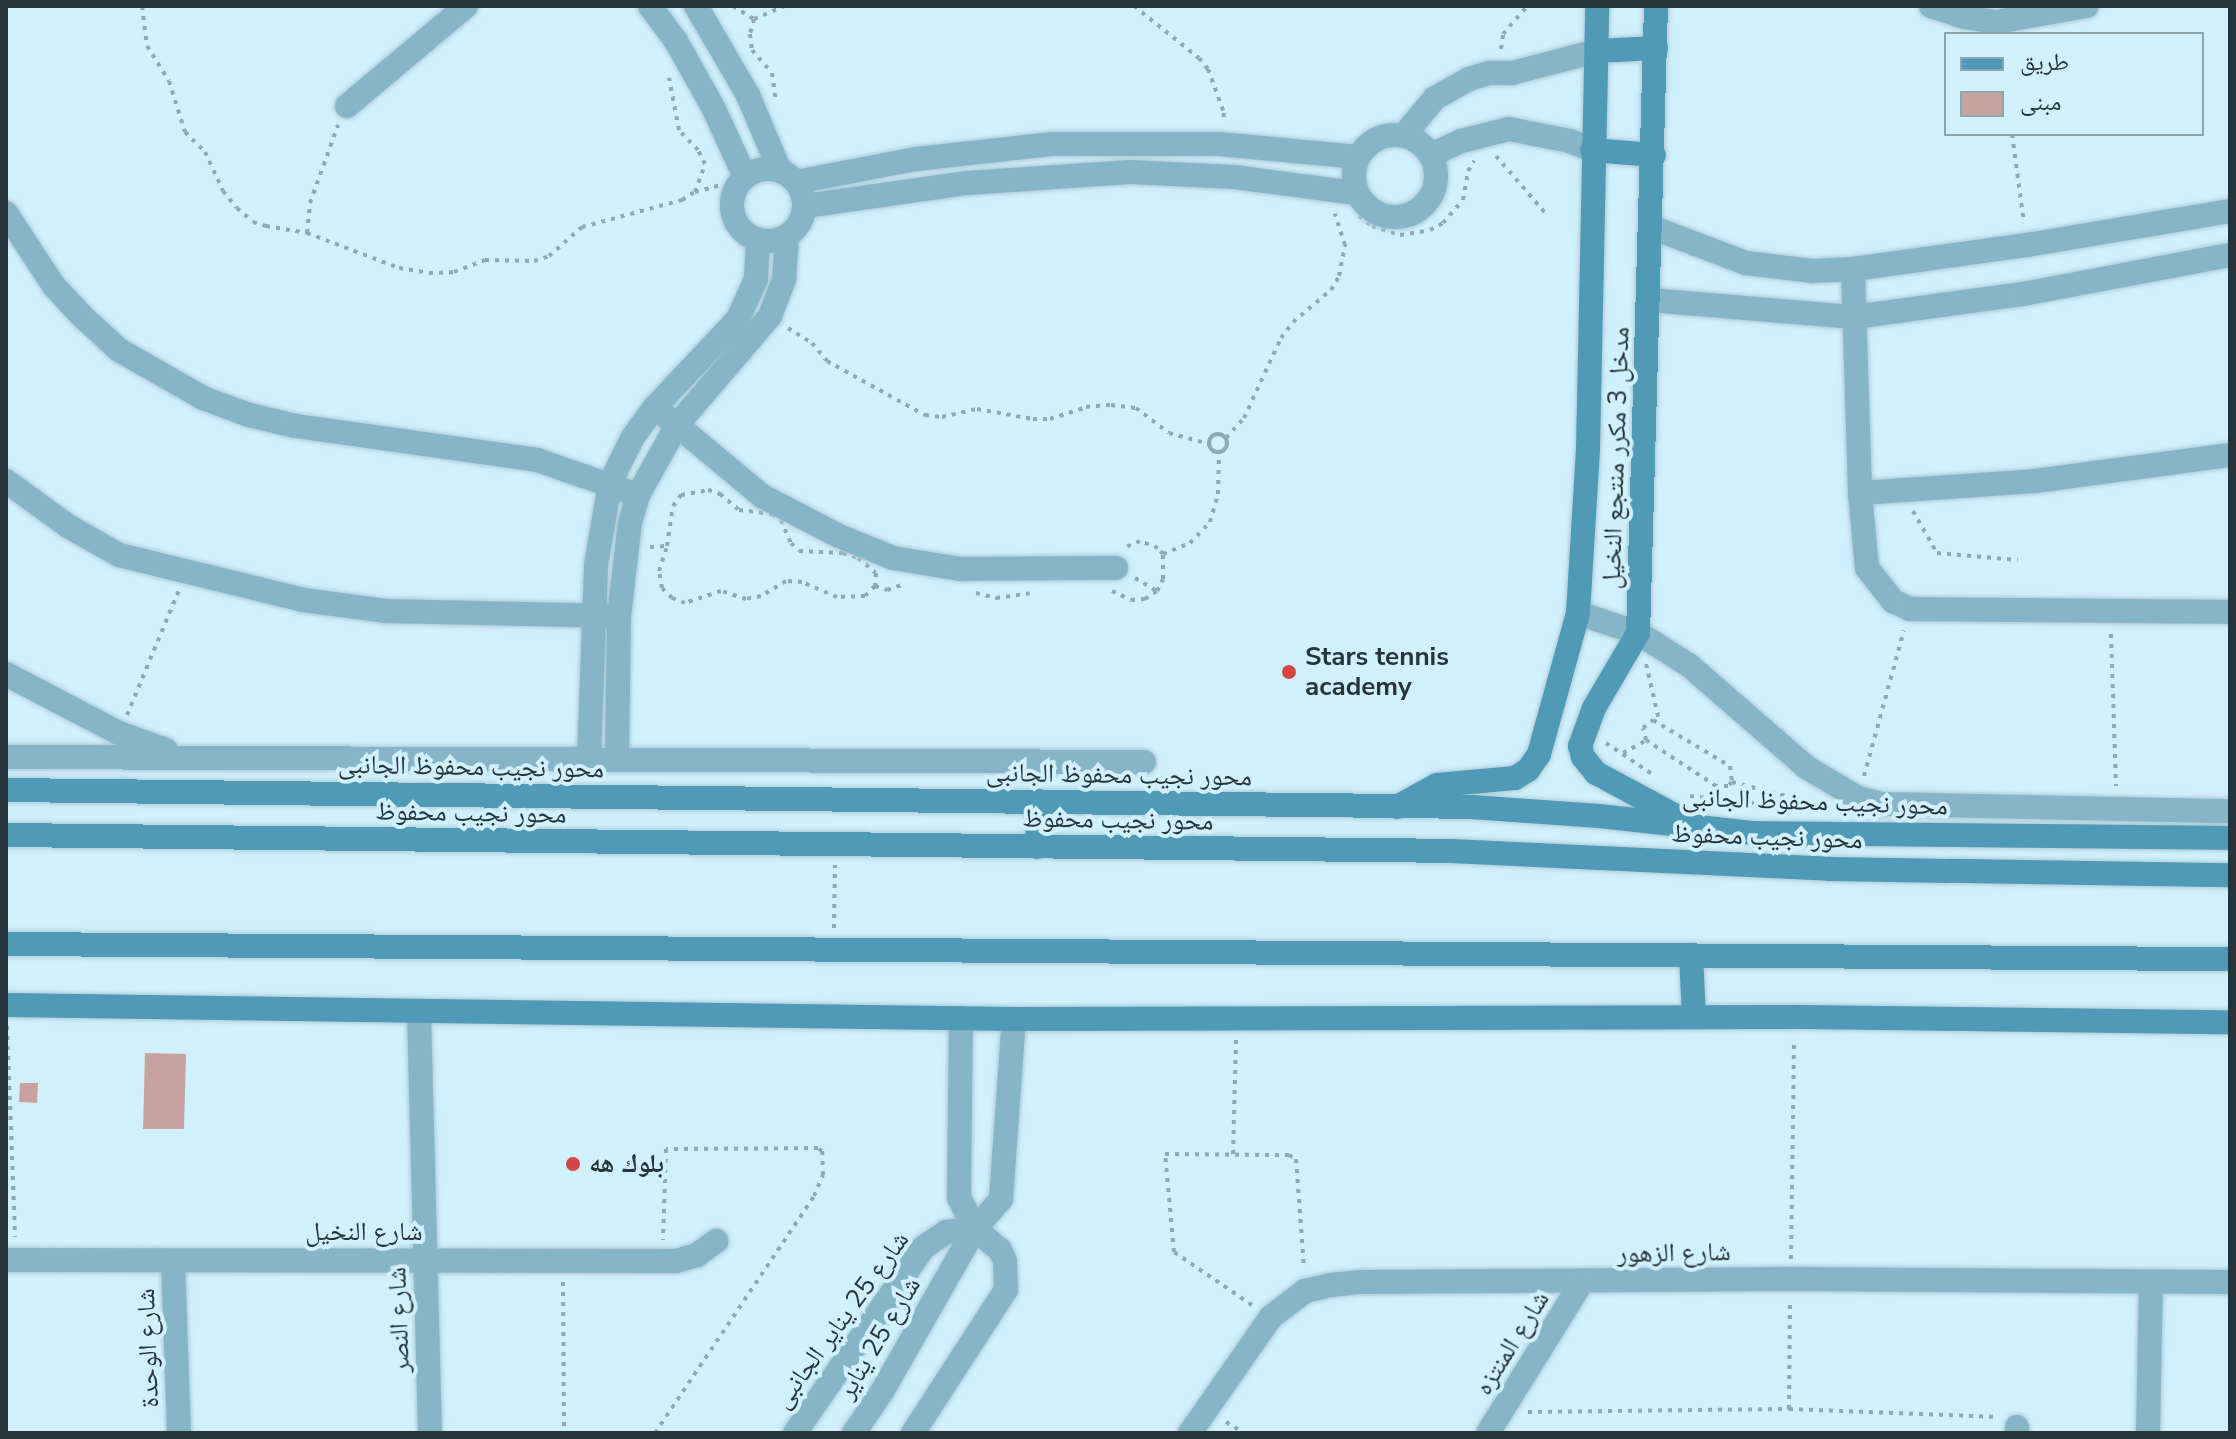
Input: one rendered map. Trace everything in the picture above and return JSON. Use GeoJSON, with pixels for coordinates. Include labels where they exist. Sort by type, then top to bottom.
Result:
{"type":"FeatureCollection","features":[{"type":"Feature","properties":{"kind":"street"},"geometry":{"type":"LineString","coordinates":[[347,106],[466,6]]}},
{"type":"Feature","properties":{"kind":"street"},"geometry":{"type":"LineString","coordinates":[[650,6],[676,41],[714,109],[739,185],[731,207],[735,222],[745,234],[758,241],[773,242],[787,237],[796,229],[805,206]]}},
{"type":"Feature","properties":{"kind":"street"},"geometry":{"type":"LineString","coordinates":[[696,6],[748,95],[805,206]]}},
{"type":"Feature","properties":{"kind":"street"},"geometry":{"type":"LineString","coordinates":[[1397,808],[1437,785],[1515,778],[1528,770],[1539,754],[1578,613],[1588,449],[1597,6]]}},
{"type":"Feature","properties":{"kind":"street","name":"مدخل 3 مكرر منتجع النخيل"},"geometry":{"type":"LineString","coordinates":[[1656,6],[1650,300],[1638,633],[1583,729],[1580,746],[1583,757],[1606,779],[1701,830]]}},
{"type":"Feature","properties":{"kind":"street"},"geometry":{"type":"LineString","coordinates":[[1931,6],[1964,17],[1996,22],[2087,6]]}},
{"type":"Feature","properties":{"kind":"street"},"geometry":{"type":"LineString","coordinates":[[1404,135],[1419,114],[1453,87],[1489,73],[1512,73],[1597,51],[1656,48]]}},
{"type":"Feature","properties":{"kind":"street"},"geometry":{"type":"LineString","coordinates":[[1431,155],[1461,141],[1509,129],[1561,138],[1592,150],[1654,155]]}},
{"type":"Feature","properties":{"kind":"street"},"geometry":{"type":"LineString","coordinates":[[805,206],[952,184],[1055,174],[1130,172],[1234,177],[1341,193],[1377,214],[1407,216],[1431,198],[1436,169],[1424,146],[1404,135],[1377,138],[1358,157],[1341,193]]}},
{"type":"Feature","properties":{"kind":"street"},"geometry":{"type":"LineString","coordinates":[[739,185],[767,169],[788,176],[989,148],[1103,142],[1219,144],[1358,157]]}},
{"type":"Feature","properties":{"kind":"street"},"geometry":{"type":"LineString","coordinates":[[1651,227],[1746,263],[1812,271],[1853,269],[2027,245],[2230,211]]}},
{"type":"Feature","properties":{"kind":"street"},"geometry":{"type":"LineString","coordinates":[[6,213],[54,286],[82,316],[119,350],[203,398],[249,415],[296,426],[502,453],[548,463],[638,495]]}},
{"type":"Feature","properties":{"kind":"street"},"geometry":{"type":"LineString","coordinates":[[617,759],[619,616],[628,535],[638,495],[677,425],[770,316],[784,279],[787,237]]}},
{"type":"Feature","properties":{"kind":"street"},"geometry":{"type":"LineString","coordinates":[[589,758],[592,615],[596,565],[610,483],[633,437],[655,407],[738,319],[756,279],[760,259],[758,241]]}},
{"type":"Feature","properties":{"kind":"street"},"geometry":{"type":"LineString","coordinates":[[1650,300],[1854,317],[2023,294],[2230,255]]}},
{"type":"Feature","properties":{"kind":"street"},"geometry":{"type":"LineString","coordinates":[[1853,269],[1860,493],[1867,568],[1893,601],[1910,609],[2230,612]]}},
{"type":"Feature","properties":{"kind":"street"},"geometry":{"type":"LineString","coordinates":[[655,407],[762,496],[839,536],[893,558],[961,569],[1116,568]]}},
{"type":"Feature","properties":{"kind":"street"},"geometry":{"type":"LineString","coordinates":[[1860,493],[2117,472],[2230,455]]}},
{"type":"Feature","properties":{"kind":"street"},"geometry":{"type":"LineString","coordinates":[[6,481],[68,526],[119,555],[303,600],[385,611],[619,616]]}},
{"type":"Feature","properties":{"kind":"street"},"geometry":{"type":"LineString","coordinates":[[1578,613],[1638,633],[1690,666],[1806,767],[1858,798],[1882,804],[2117,812],[2230,811]]}},
{"type":"Feature","properties":{"kind":"street"},"geometry":{"type":"LineString","coordinates":[[6,674],[119,733],[184,757]]}},
{"type":"Feature","properties":{"kind":"street"},"geometry":{"type":"LineString","coordinates":[[6,757],[1144,762]]}},
{"type":"Feature","properties":{"kind":"street","name":"محور نجيب محفوظ الجانبى"},"geometry":{"type":"LineString","coordinates":[[6,790],[1397,808],[1535,811],[1701,830],[2230,838]]}},
{"type":"Feature","properties":{"kind":"street"},"geometry":{"type":"LineString","coordinates":[[1037,847],[1039,801]]}},
{"type":"Feature","properties":{"kind":"street","name":"محور نجيب محفوظ"},"geometry":{"type":"LineString","coordinates":[[6,835],[1451,851],[1830,869],[2230,875]]}},
{"type":"Feature","properties":{"kind":"street"},"geometry":{"type":"LineString","coordinates":[[1931,835],[2002,871]]}},
{"type":"Feature","properties":{"kind":"street"},"geometry":{"type":"LineString","coordinates":[[6,944],[2230,959]]}},
{"type":"Feature","properties":{"kind":"street"},"geometry":{"type":"LineString","coordinates":[[1691,955],[1694,1017]]}},
{"type":"Feature","properties":{"kind":"street"},"geometry":{"type":"LineString","coordinates":[[6,1005],[1014,1019],[1794,1017],[2230,1022]]}},
{"type":"Feature","properties":{"kind":"street","name":"شارع النصر"},"geometry":{"type":"LineString","coordinates":[[419,1013],[430,1433]]}},
{"type":"Feature","properties":{"kind":"street"},"geometry":{"type":"LineString","coordinates":[[913,1433],[1006,1290],[1005,1261],[1000,1250],[975,1229],[959,1198],[961,1018]]}},
{"type":"Feature","properties":{"kind":"street","name":"شارع 25 يناير"},"geometry":{"type":"LineString","coordinates":[[854,1433],[883,1390],[975,1229],[994,1212],[1004,1185],[1014,1019]]}},
{"type":"Feature","properties":{"kind":"street","name":"شارع 25 يناير الجانبى"},"geometry":{"type":"LineString","coordinates":[[795,1433],[924,1247],[946,1232],[975,1229]]}},
{"type":"Feature","properties":{"kind":"street","name":"شارع النخيل"},"geometry":{"type":"LineString","coordinates":[[11,1260],[676,1261],[697,1255],[716,1241]]}},
{"type":"Feature","properties":{"kind":"street","name":"شارع الوحدة"},"geometry":{"type":"LineString","coordinates":[[173,1261],[179,1433]]}},
{"type":"Feature","properties":{"kind":"street","name":"شارع الزهور"},"geometry":{"type":"LineString","coordinates":[[1190,1433],[1271,1317],[1305,1291],[1361,1282],[1790,1279],[2230,1282]]}},
{"type":"Feature","properties":{"kind":"street","name":"شارع المنتزه"},"geometry":{"type":"LineString","coordinates":[[1488,1433],[1582,1282]]}},
{"type":"Feature","properties":{"kind":"street"},"geometry":{"type":"LineString","coordinates":[[2148,1433],[2151,1282]]}},
{"type":"Feature","properties":{"kind":"path"},"geometry":{"type":"LineString","coordinates":[[142,6],[147,46],[169,81],[185,132],[215,167],[223,191],[253,222],[307,233],[399,268],[429,273],[454,272],[485,260],[534,261],[549,256],[582,227],[682,200],[695,192],[727,184],[739,185]]}},
{"type":"Feature","properties":{"kind":"path"},"geometry":{"type":"LineString","coordinates":[[754,19],[785,6]]}},
{"type":"Feature","properties":{"kind":"path"},"geometry":{"type":"LineString","coordinates":[[1134,6],[1199,58],[1208,69],[1224,113],[1219,144]]}},
{"type":"Feature","properties":{"kind":"path"},"geometry":{"type":"LineString","coordinates":[[1512,73],[1502,51],[1503,34],[1527,6]]}},
{"type":"Feature","properties":{"kind":"path"},"geometry":{"type":"LineString","coordinates":[[670,71],[679,130],[698,150],[705,164],[695,192]]}},
{"type":"Feature","properties":{"kind":"path"},"geometry":{"type":"LineString","coordinates":[[307,233],[315,185],[347,106]]}},
{"type":"Feature","properties":{"kind":"path"},"geometry":{"type":"LineString","coordinates":[[1509,129],[1508,141],[1492,151],[1546,214]]}},
{"type":"Feature","properties":{"kind":"path"},"geometry":{"type":"LineString","coordinates":[[2012,136],[2027,245]]}},
{"type":"Feature","properties":{"kind":"path"},"geometry":{"type":"LineString","coordinates":[[1341,193],[1372,226],[1400,235],[1416,235],[1443,223],[1454,212],[1463,200],[1468,171],[1476,158],[1484,155]]}},
{"type":"Feature","properties":{"kind":"path"},"geometry":{"type":"LineString","coordinates":[[1219,453],[1227,447],[1226,438],[1244,418],[1281,338],[1293,322],[1331,290],[1339,276],[1345,245],[1332,209],[1341,193]]}},
{"type":"Feature","properties":{"kind":"path"},"geometry":{"type":"LineString","coordinates":[[770,316],[812,343],[827,361],[925,415],[942,417],[977,409],[1050,419],[1086,407],[1111,405],[1136,408],[1169,433],[1209,444]]}},
{"type":"Feature","properties":{"kind":"path"},"geometry":{"type":"LineString","coordinates":[[1219,453],[1210,449],[1212,436],[1226,438]]}},
{"type":"Feature","properties":{"kind":"path"},"geometry":{"type":"LineString","coordinates":[[1163,554],[1190,543],[1210,522],[1218,494],[1219,453]]}},
{"type":"Feature","properties":{"kind":"path"},"geometry":{"type":"LineString","coordinates":[[708,490],[720,494],[739,510],[772,514],[781,520],[791,543],[799,551],[843,553],[872,568],[875,586],[871,592],[857,596],[837,597],[802,582],[786,581],[772,586],[761,596],[746,599],[721,591],[685,603],[672,598],[662,588],[659,571],[667,546],[673,506],[681,495],[708,490]]}},
{"type":"Feature","properties":{"kind":"path"},"geometry":{"type":"LineString","coordinates":[[1901,491],[1937,553],[2018,560]]}},
{"type":"Feature","properties":{"kind":"path"},"geometry":{"type":"LineString","coordinates":[[119,733],[177,595],[177,584]]}},
{"type":"Feature","properties":{"kind":"path"},"geometry":{"type":"LineString","coordinates":[[2111,612],[2117,812]]}},
{"type":"Feature","properties":{"kind":"path"},"geometry":{"type":"LineString","coordinates":[[1638,633],[1659,720]]}},
{"type":"Feature","properties":{"kind":"path"},"geometry":{"type":"LineString","coordinates":[[1659,720],[1730,766],[1732,782],[1728,786],[1716,786],[1646,740],[1643,728],[1647,722],[1659,720]]}},
{"type":"Feature","properties":{"kind":"path"},"geometry":{"type":"LineString","coordinates":[[1622,753],[1646,740]]}},
{"type":"Feature","properties":{"kind":"path"},"geometry":{"type":"LineString","coordinates":[[1732,782],[1829,808]]}},
{"type":"Feature","properties":{"kind":"path"},"geometry":{"type":"LineString","coordinates":[[834,950],[835,844]]}},
{"type":"Feature","properties":{"kind":"path"},"geometry":{"type":"LineString","coordinates":[[6,1005],[11,1260]]}},
{"type":"Feature","properties":{"kind":"path"},"geometry":{"type":"LineString","coordinates":[[1789,1409],[1794,1017]]}},
{"type":"Feature","properties":{"kind":"path"},"geometry":{"type":"LineString","coordinates":[[1233,1154],[1237,1018]]}},
{"type":"Feature","properties":{"kind":"path"},"geometry":{"type":"LineString","coordinates":[[1271,1317],[1179,1257],[1171,1246],[1165,1154],[1289,1155],[1296,1159],[1305,1291]]}},
{"type":"Feature","properties":{"kind":"path"},"geometry":{"type":"LineString","coordinates":[[563,1260],[564,1433]]}},
{"type":"Feature","properties":{"kind":"path"},"geometry":{"type":"LineString","coordinates":[[1502,1412],[1789,1409],[2009,1417],[2017,1430]]}},
{"type":"Feature","properties":{"kind":"building"},"geometry":{"type":"Polygon","coordinates":[[[145,1053],[186,1054],[184,1129],[143,1129],[145,1053]]]}},
{"type":"Feature","properties":{"kind":"building"},"geometry":{"type":"Polygon","coordinates":[[[20,1083],[38,1083],[37,1103],[19,1102],[20,1083]]]}},
{"type":"Feature","properties":{"kind":"place","name":"Stars tennis academy"},"geometry":{"type":"Point","coordinates":[1289,672]}},
{"type":"Feature","properties":{"kind":"place","name":"بلوك هه"},"geometry":{"type":"Point","coordinates":[573,1164]}}]}
